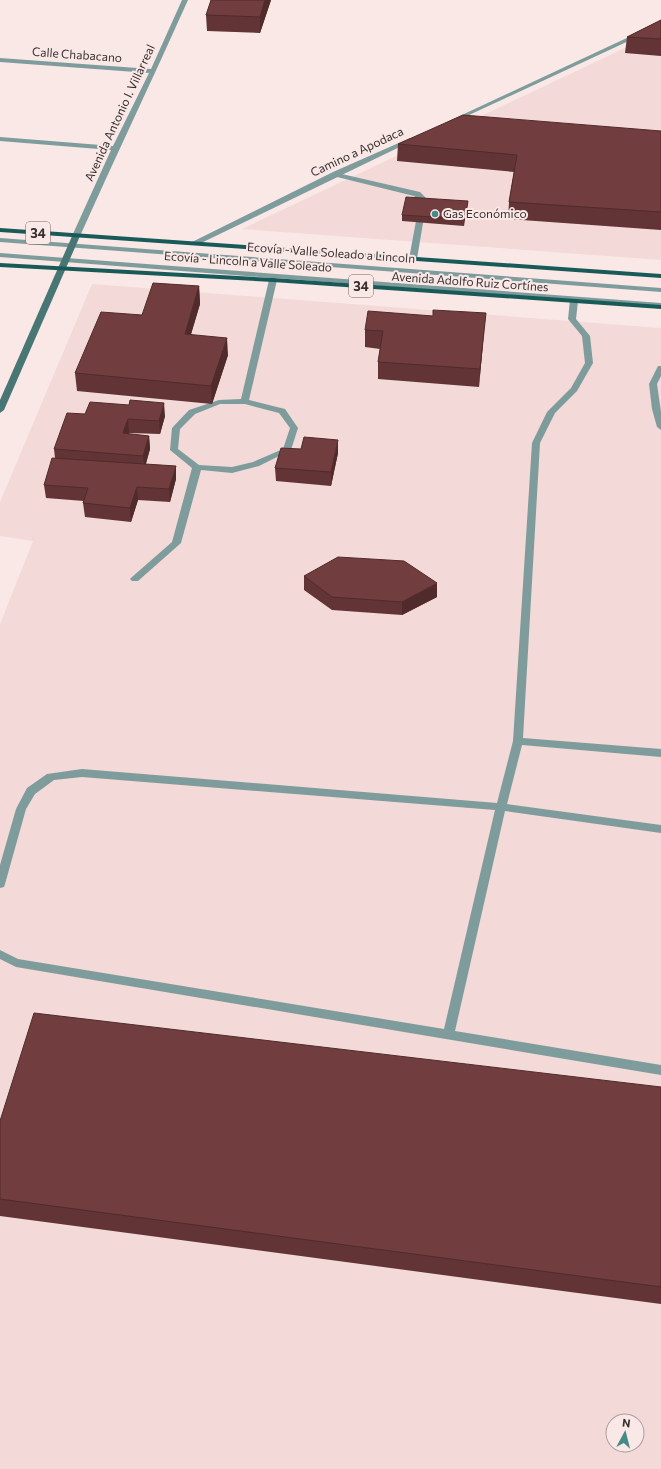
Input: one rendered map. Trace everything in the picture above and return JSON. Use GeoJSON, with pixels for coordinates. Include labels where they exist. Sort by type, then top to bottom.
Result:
{"type":"FeatureCollection","features":[{"type":"Feature","properties":{"kind":"main road","name":"34"},"geometry":{"type":"LineString","coordinates":[[0,230],[194,244]]}},
{"type":"Feature","properties":{"kind":"main road","name":"Avenida Adolfo Ruiz Cortínes"},"geometry":{"type":"LineString","coordinates":[[194,244],[661,276]]}},
{"type":"Feature","properties":{"kind":"main road","name":"34"},"geometry":{"type":"LineString","coordinates":[[0,265],[62,269]]}},
{"type":"Feature","properties":{"kind":"main road","name":"Avenida Adolfo Ruiz Cortínes"},"geometry":{"type":"LineString","coordinates":[[62,269],[273,280],[661,306]]}},
{"type":"Feature","properties":{"kind":"street","name":"Avenida Antonio I. Villarreal"},"geometry":{"type":"LineString","coordinates":[[76,236],[115,148],[153,71],[185,0]]}},
{"type":"Feature","properties":{"kind":"street"},"geometry":{"type":"LineString","coordinates":[[444,124],[661,24]]}},
{"type":"Feature","properties":{"kind":"street","name":"Calle Chabacano"},"geometry":{"type":"LineString","coordinates":[[0,60],[153,71]]}},
{"type":"Feature","properties":{"kind":"street","name":"Camino a Apodaca"},"geometry":{"type":"LineString","coordinates":[[194,244],[415,137]]}},
{"type":"Feature","properties":{"kind":"street"},"geometry":{"type":"LineString","coordinates":[[0,139],[115,148]]}},
{"type":"Feature","properties":{"kind":"street"},"geometry":{"type":"LineString","coordinates":[[336,174],[417,194],[424,200],[423,204]]}},
{"type":"Feature","properties":{"kind":"street"},"geometry":{"type":"LineString","coordinates":[[413,258],[419,223]]}},
{"type":"Feature","properties":{"kind":"street"},"geometry":{"type":"LineString","coordinates":[[0,410],[67,260],[76,236]]}},
{"type":"Feature","properties":{"kind":"street","name":"Ecovía - Valle Soleado a Lincoln"},"geometry":{"type":"LineString","coordinates":[[0,240],[661,290]]}},
{"type":"Feature","properties":{"kind":"street","name":"Ecovía - Lincoln a Valle Soleado"},"geometry":{"type":"LineString","coordinates":[[0,255],[661,306]]}},
{"type":"Feature","properties":{"kind":"street"},"geometry":{"type":"LineString","coordinates":[[245,402],[273,280]]}},
{"type":"Feature","properties":{"kind":"street"},"geometry":{"type":"LineString","coordinates":[[448,1035],[501,807],[518,741],[536,443],[551,412],[574,389],[589,363],[586,336],[572,319],[574,301]]}},
{"type":"Feature","properties":{"kind":"street"},"geometry":{"type":"LineString","coordinates":[[661,368],[653,384],[656,409],[661,427]]}},
{"type":"Feature","properties":{"kind":"street"},"geometry":{"type":"LineString","coordinates":[[219,402],[245,402],[282,412],[294,428],[287,450],[256,464],[232,470],[197,467],[174,450],[176,428],[192,412],[219,402]]}},
{"type":"Feature","properties":{"kind":"street"},"geometry":{"type":"LineString","coordinates":[[135,578],[176,543],[197,467]]}},
{"type":"Feature","properties":{"kind":"street"},"geometry":{"type":"LineString","coordinates":[[518,741],[661,753]]}},
{"type":"Feature","properties":{"kind":"street"},"geometry":{"type":"LineString","coordinates":[[0,884],[21,809],[31,791],[51,777],[82,773],[501,807],[661,829]]}},
{"type":"Feature","properties":{"kind":"street"},"geometry":{"type":"LineString","coordinates":[[0,954],[16,963],[661,1070]]}},
{"type":"Feature","properties":{"kind":"shaded area"},"geometry":{"type":"Polygon","coordinates":[[[661,31],[661,260],[242,229],[661,31]]]}},
{"type":"Feature","properties":{"kind":"shaded area"},"geometry":{"type":"Polygon","coordinates":[[[92,284],[661,328],[661,1469],[0,1469],[0,624],[33,541],[0,536],[0,502],[92,284]]]}},
{"type":"Feature","properties":{"kind":"building"},"geometry":{"type":"Polygon","coordinates":[[[211,0],[265,0],[260,17],[206,15],[211,0]]]}},
{"type":"Feature","properties":{"kind":"building"},"geometry":{"type":"Polygon","coordinates":[[[661,20],[661,39],[627,37],[661,20]]]}},
{"type":"Feature","properties":{"kind":"building"},"geometry":{"type":"Polygon","coordinates":[[[463,115],[661,131],[661,212],[509,202],[517,155],[398,144],[463,115]]]}},
{"type":"Feature","properties":{"kind":"building","name":"Gas Económico"},"geometry":{"type":"Polygon","coordinates":[[[406,197],[468,201],[465,219],[402,215],[406,197]]]}},
{"type":"Feature","properties":{"kind":"building"},"geometry":{"type":"Polygon","coordinates":[[[153,283],[199,286],[185,334],[227,338],[211,386],[75,373],[101,312],[142,315],[153,283]]]}},
{"type":"Feature","properties":{"kind":"building"},"geometry":{"type":"Polygon","coordinates":[[[433,310],[486,313],[480,369],[378,362],[383,331],[365,330],[368,311],[433,316],[433,310]]]}},
{"type":"Feature","properties":{"kind":"building"},"geometry":{"type":"Polygon","coordinates":[[[130,400],[164,403],[159,421],[128,419],[123,433],[149,436],[143,456],[54,449],[67,413],[85,414],[90,402],[129,405],[130,400]]]}},
{"type":"Feature","properties":{"kind":"building"},"geometry":{"type":"Polygon","coordinates":[[[304,437],[338,440],[331,472],[275,468],[281,448],[301,449],[304,437]]]}},
{"type":"Feature","properties":{"kind":"building"},"geometry":{"type":"Polygon","coordinates":[[[52,458],[176,466],[169,489],[137,487],[130,508],[83,503],[88,488],[44,485],[52,458]]]}},
{"type":"Feature","properties":{"kind":"building"},"geometry":{"type":"Polygon","coordinates":[[[338,557],[404,561],[437,583],[402,602],[332,597],[304,576],[338,557]]]}},
{"type":"Feature","properties":{"kind":"building"},"geometry":{"type":"Polygon","coordinates":[[[34,1013],[661,1087],[661,1287],[0,1199],[0,1121],[34,1013]]]}},
{"type":"Feature","properties":{"kind":"place","name":"Gas Económico"},"geometry":{"type":"Point","coordinates":[435,214]}}]}
